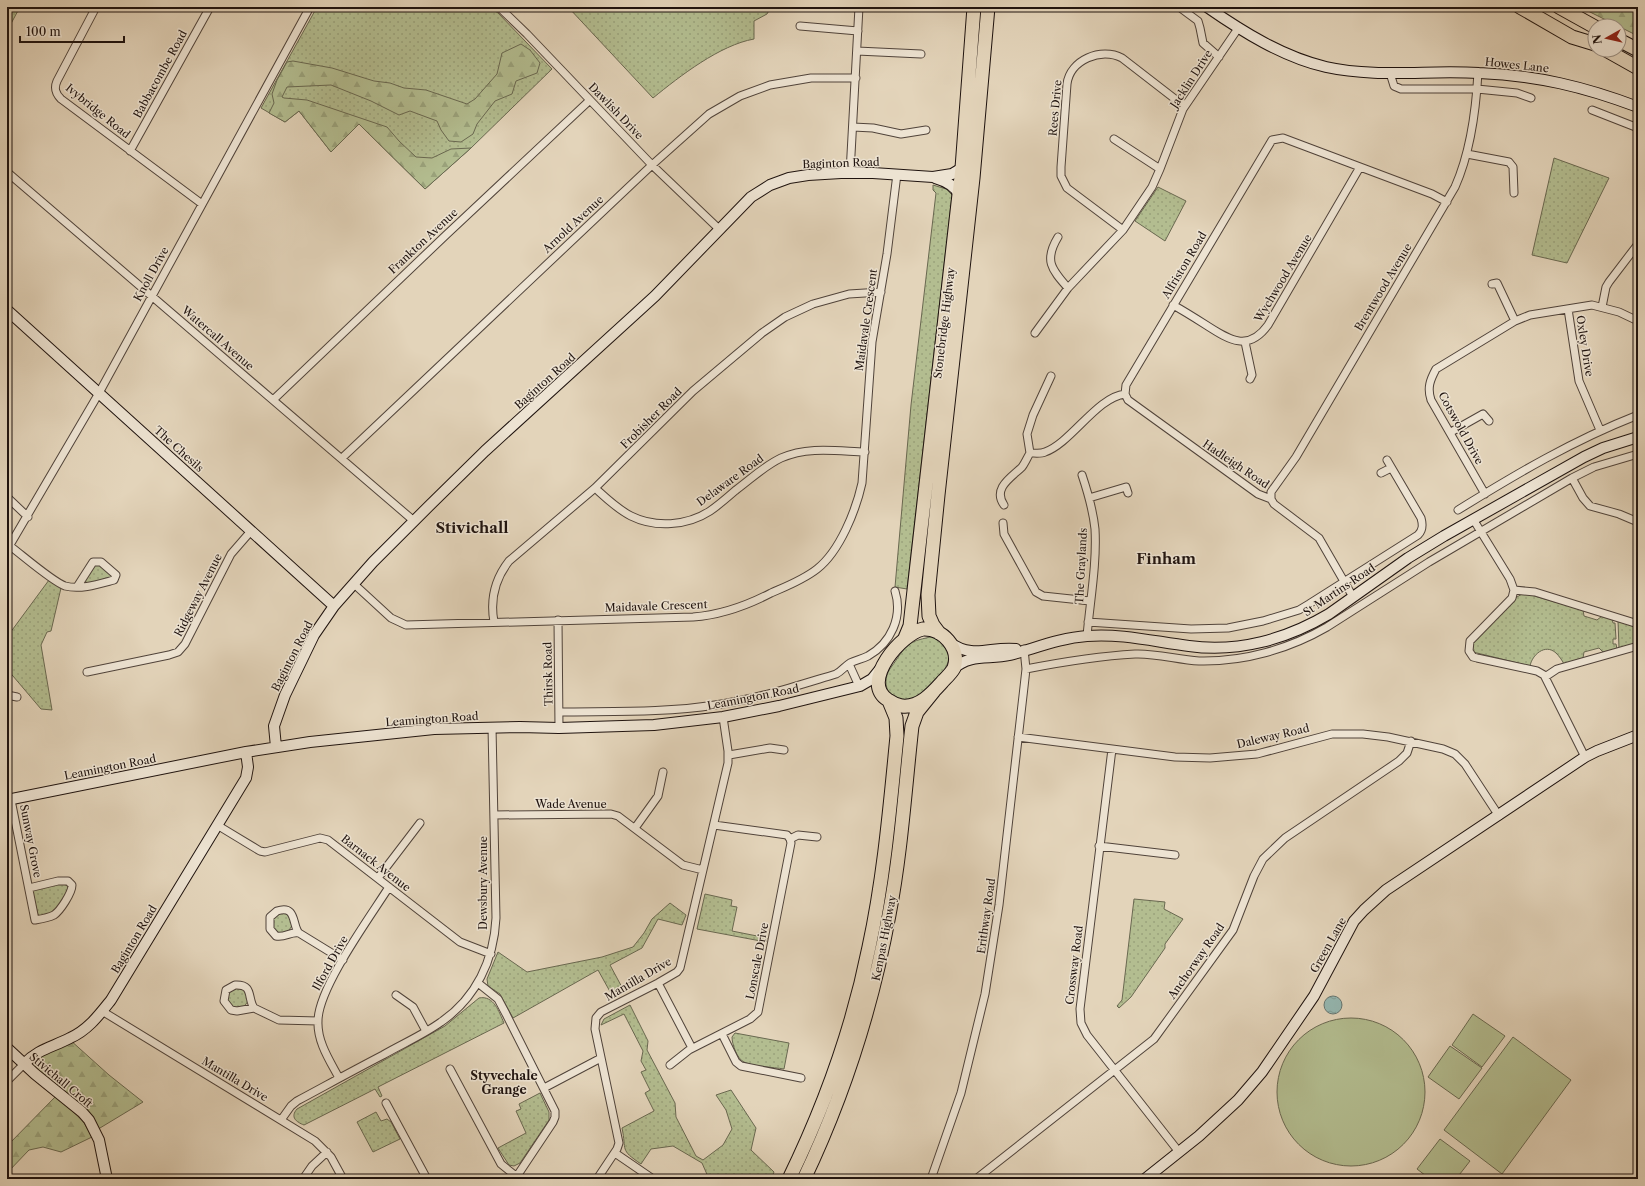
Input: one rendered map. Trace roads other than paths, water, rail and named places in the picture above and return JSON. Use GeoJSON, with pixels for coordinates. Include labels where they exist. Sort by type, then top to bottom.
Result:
{"type":"FeatureCollection","features":[{"type":"Feature","properties":{"kind":"highway","name":"Stonebridge Highway"},"geometry":{"type":"LineString","coordinates":[[944,637],[933,625],[929,616],[928,595],[973,178],[988,7]]}},
{"type":"Feature","properties":{"kind":"highway"},"geometry":{"type":"LineString","coordinates":[[987,27],[992,7]]}},
{"type":"Feature","properties":{"kind":"highway"},"geometry":{"type":"LineString","coordinates":[[1520,7],[1572,37],[1587,42]]}},
{"type":"Feature","properties":{"kind":"highway"},"geometry":{"type":"LineString","coordinates":[[1559,7],[1587,23]]}},
{"type":"Feature","properties":{"kind":"highway"},"geometry":{"type":"LineString","coordinates":[[1533,8],[1587,39]]}},
{"type":"Feature","properties":{"kind":"highway","name":"Stonebridge Highway"},"geometry":{"type":"LineString","coordinates":[[905,638],[910,626],[962,168],[974,9]]}},
{"type":"Feature","properties":{"kind":"highway"},"geometry":{"type":"LineString","coordinates":[[1627,44],[1638,50]]}},
{"type":"Feature","properties":{"kind":"highway"},"geometry":{"type":"LineString","coordinates":[[1620,58],[1638,68]]}},
{"type":"Feature","properties":{"kind":"highway"},"geometry":{"type":"LineString","coordinates":[[923,628],[929,628],[944,637],[955,653],[953,669],[934,691],[920,702],[909,706],[899,706],[885,698],[878,685],[881,668],[905,638],[911,633],[923,628]]}},
{"type":"Feature","properties":{"kind":"highway","name":"Kenpas Highway"},"geometry":{"type":"LineString","coordinates":[[804,1179],[830,1123],[846,1079],[874,988],[890,913],[912,726],[917,712],[934,691]]}},
{"type":"Feature","properties":{"kind":"highway","name":"Kenpas Highway"},"geometry":{"type":"LineString","coordinates":[[789,1179],[806,1144],[828,1089],[859,990],[869,948],[882,872],[898,736],[896,717],[885,698]]}},
{"type":"Feature","properties":{"kind":"street","name":"Ivybridge Road"},"geometry":{"type":"LineString","coordinates":[[96,7],[57,81],[56,91],[61,99],[202,204]]}},
{"type":"Feature","properties":{"kind":"street","name":"Babbacombe Road"},"geometry":{"type":"LineString","coordinates":[[130,151],[210,7]]}},
{"type":"Feature","properties":{"kind":"street","name":"Knoll Drive"},"geometry":{"type":"LineString","coordinates":[[9,548],[99,393],[310,7]]}},
{"type":"Feature","properties":{"kind":"street","name":"Dawlish Drive"},"geometry":{"type":"LineString","coordinates":[[499,7],[652,164],[719,230]]}},
{"type":"Feature","properties":{"kind":"street"},"geometry":{"type":"LineString","coordinates":[[850,173],[859,7]]}},
{"type":"Feature","properties":{"kind":"street"},"geometry":{"type":"LineString","coordinates":[[1179,7],[1198,21],[1203,43],[1219,57]]}},
{"type":"Feature","properties":{"kind":"street","name":"Howes Lane"},"geometry":{"type":"LineString","coordinates":[[1207,7],[1276,49],[1309,62],[1343,70],[1390,73],[1478,72],[1517,75],[1556,81],[1638,107]]}},
{"type":"Feature","properties":{"kind":"street"},"geometry":{"type":"LineString","coordinates":[[800,26],[858,31]]}},
{"type":"Feature","properties":{"kind":"street","name":"Jacklin Drive"},"geometry":{"type":"LineString","coordinates":[[1035,333],[1068,288],[1123,230],[1152,187],[1185,105],[1239,27]]}},
{"type":"Feature","properties":{"kind":"street"},"geometry":{"type":"LineString","coordinates":[[857,51],[921,54]]}},
{"type":"Feature","properties":{"kind":"street","name":"Rees Drive"},"geometry":{"type":"LineString","coordinates":[[1123,230],[1070,191],[1062,180],[1061,167],[1069,73],[1080,62],[1103,54],[1115,54],[1185,105]]}},
{"type":"Feature","properties":{"kind":"street","name":"Brentwood Avenue"},"geometry":{"type":"LineString","coordinates":[[1271,499],[1272,489],[1296,457],[1447,202],[1462,172],[1467,154],[1477,89],[1478,72]]}},
{"type":"Feature","properties":{"kind":"street"},"geometry":{"type":"LineString","coordinates":[[1390,73],[1394,86],[1401,89],[1477,89],[1517,93],[1531,98]]}},
{"type":"Feature","properties":{"kind":"street","name":"Arnold Avenue"},"geometry":{"type":"LineString","coordinates":[[342,458],[652,164],[708,114],[747,92],[770,85],[798,79],[856,78]]}},
{"type":"Feature","properties":{"kind":"street","name":"Frankton Avenue"},"geometry":{"type":"LineString","coordinates":[[273,400],[590,100]]}},
{"type":"Feature","properties":{"kind":"street"},"geometry":{"type":"LineString","coordinates":[[1592,110],[1638,128]]}},
{"type":"Feature","properties":{"kind":"street"},"geometry":{"type":"LineString","coordinates":[[853,127],[873,128],[901,134],[926,130]]}},
{"type":"Feature","properties":{"kind":"street"},"geometry":{"type":"LineString","coordinates":[[1114,138],[1160,170]]}},
{"type":"Feature","properties":{"kind":"street","name":"Alfriston Road"},"geometry":{"type":"LineString","coordinates":[[1125,394],[1126,385],[1272,140],[1283,138],[1432,194],[1447,202]]}},
{"type":"Feature","properties":{"kind":"street"},"geometry":{"type":"LineString","coordinates":[[1467,154],[1509,162],[1513,167],[1514,193]]}},
{"type":"Feature","properties":{"kind":"street","name":"Wychwood Avenue"},"geometry":{"type":"LineString","coordinates":[[1245,342],[1263,332],[1268,325],[1360,167]]}},
{"type":"Feature","properties":{"kind":"street","name":"Baginton Road"},"geometry":{"type":"LineString","coordinates":[[276,747],[274,726],[285,695],[314,635],[334,606],[414,521],[485,451],[660,292],[746,202],[770,185],[789,178],[808,175],[850,173],[897,174],[933,177],[952,174],[962,168]]}},
{"type":"Feature","properties":{"kind":"street","name":"Watercall Avenue"},"geometry":{"type":"LineString","coordinates":[[7,172],[414,521]]}},
{"type":"Feature","properties":{"kind":"street","name":"Maidavale Crescent"},"geometry":{"type":"LineString","coordinates":[[354,584],[391,618],[403,624],[706,616],[744,606],[799,580],[818,568],[828,558],[846,528],[860,493],[865,452],[869,366],[897,174]]}},
{"type":"Feature","properties":{"kind":"street","name":"Baginton Road"},"geometry":{"type":"LineString","coordinates":[[933,177],[950,184],[959,195]]}},
{"type":"Feature","properties":{"kind":"street"},"geometry":{"type":"LineString","coordinates":[[1058,237],[1051,251],[1050,263],[1055,274],[1068,288]]}},
{"type":"Feature","properties":{"kind":"street"},"geometry":{"type":"LineString","coordinates":[[1602,307],[1606,287],[1638,244]]}},
{"type":"Feature","properties":{"kind":"street"},"geometry":{"type":"LineString","coordinates":[[1492,284],[1497,283],[1515,321]]}},
{"type":"Feature","properties":{"kind":"street","name":"Frobisher Road"},"geometry":{"type":"LineString","coordinates":[[494,622],[493,595],[498,580],[506,565],[513,557],[595,488],[693,391],[772,326],[796,311],[819,302],[849,294],[880,292]]}},
{"type":"Feature","properties":{"kind":"street"},"geometry":{"type":"LineString","coordinates":[[1173,304],[1224,336],[1245,342],[1252,375],[1250,379]]}},
{"type":"Feature","properties":{"kind":"street","name":"Cotswold Drive"},"geometry":{"type":"LineString","coordinates":[[1485,494],[1429,395],[1428,389],[1432,377],[1441,365],[1515,321],[1530,315],[1592,305],[1624,313],[1638,321]]}},
{"type":"Feature","properties":{"kind":"street","name":"Oxley Drive"},"geometry":{"type":"LineString","coordinates":[[1568,309],[1579,381],[1600,430]]}},
{"type":"Feature","properties":{"kind":"street","name":"The Chesils"},"geometry":{"type":"LineString","coordinates":[[7,310],[334,606]]}},
{"type":"Feature","properties":{"kind":"street"},"geometry":{"type":"LineString","coordinates":[[1004,505],[1000,496],[1003,485],[1008,478],[1022,466],[1030,453],[1027,434],[1033,416],[1051,376]]}},
{"type":"Feature","properties":{"kind":"street"},"geometry":{"type":"LineString","coordinates":[[1030,453],[1047,451],[1062,442],[1091,415],[1114,397],[1125,394]]}},
{"type":"Feature","properties":{"kind":"street","name":"Hadleigh Road"},"geometry":{"type":"LineString","coordinates":[[1125,394],[1128,400],[1258,494],[1271,499],[1274,504],[1319,538],[1353,597]]}},
{"type":"Feature","properties":{"kind":"street"},"geometry":{"type":"LineString","coordinates":[[1451,432],[1484,414],[1489,421]]}},
{"type":"Feature","properties":{"kind":"street"},"geometry":{"type":"LineString","coordinates":[[1458,510],[1550,455],[1600,430],[1638,416]]}},
{"type":"Feature","properties":{"kind":"street","name":"St Martins Road"},"geometry":{"type":"LineString","coordinates":[[953,669],[969,659],[1010,654],[1087,636],[1122,637],[1201,647],[1243,645],[1264,642],[1300,630],[1329,614],[1408,558],[1473,519],[1584,457],[1603,448],[1638,437]]}},
{"type":"Feature","properties":{"kind":"street","name":"Delaware Road"},"geometry":{"type":"LineString","coordinates":[[595,488],[631,516],[647,522],[659,524],[678,523],[690,520],[709,511],[770,464],[792,454],[814,450],[865,452]]}},
{"type":"Feature","properties":{"kind":"street"},"geometry":{"type":"LineString","coordinates":[[1026,669],[1136,654],[1192,660],[1216,660],[1251,656],[1284,647],[1313,635],[1327,627],[1418,570],[1572,478],[1594,467],[1638,454]]}},
{"type":"Feature","properties":{"kind":"street"},"geometry":{"type":"LineString","coordinates":[[1381,473],[1391,468],[1388,460]]}},
{"type":"Feature","properties":{"kind":"street","name":"St Martins Road"},"geometry":{"type":"LineString","coordinates":[[1088,622],[1191,628],[1228,628],[1263,621],[1298,610],[1326,594],[1418,535],[1422,530],[1423,525],[1421,518],[1391,468]]}},
{"type":"Feature","properties":{"kind":"street","name":"The Graylands"},"geometry":{"type":"LineString","coordinates":[[1082,475],[1089,498],[1095,544],[1087,636]]}},
{"type":"Feature","properties":{"kind":"street"},"geometry":{"type":"LineString","coordinates":[[1572,478],[1583,498],[1590,506],[1620,514],[1638,522]]}},
{"type":"Feature","properties":{"kind":"street"},"geometry":{"type":"LineString","coordinates":[[1089,498],[1126,486],[1128,492]]}},
{"type":"Feature","properties":{"kind":"street"},"geometry":{"type":"LineString","coordinates":[[7,497],[28,517]]}},
{"type":"Feature","properties":{"kind":"street"},"geometry":{"type":"LineString","coordinates":[[1473,519],[1510,579],[1514,590],[1512,598],[1470,641],[1469,651],[1477,658],[1537,671],[1545,677],[1585,757]]}},
{"type":"Feature","properties":{"kind":"street"},"geometry":{"type":"LineString","coordinates":[[1003,523],[1004,534],[1036,592],[1050,598],[1090,601]]}},
{"type":"Feature","properties":{"kind":"street","name":"Ridgeway Avenue"},"geometry":{"type":"LineString","coordinates":[[87,672],[169,655],[181,650],[186,644],[231,554],[251,531]]}},
{"type":"Feature","properties":{"kind":"street"},"geometry":{"type":"LineString","coordinates":[[9,548],[66,586],[77,587],[86,587],[114,580],[116,575],[101,562],[94,562],[77,587]]}},
{"type":"Feature","properties":{"kind":"street","name":"Leamington Road"},"geometry":{"type":"LineString","coordinates":[[559,712],[684,709],[714,705],[777,692],[836,674],[849,664],[868,656],[891,635],[897,611],[897,596],[895,590]]}},
{"type":"Feature","properties":{"kind":"street"},"geometry":{"type":"LineString","coordinates":[[1514,590],[1535,592],[1638,624]]}},
{"type":"Feature","properties":{"kind":"street","name":"Thirsk Road"},"geometry":{"type":"LineString","coordinates":[[558,620],[559,728]]}},
{"type":"Feature","properties":{"kind":"street","name":"St Martins Road"},"geometry":{"type":"LineString","coordinates":[[944,637],[956,646],[970,652],[1009,648],[1024,650]]}},
{"type":"Feature","properties":{"kind":"street"},"geometry":{"type":"LineString","coordinates":[[1545,677],[1558,669],[1638,646]]}},
{"type":"Feature","properties":{"kind":"street","name":"Erithway Road"},"geometry":{"type":"LineString","coordinates":[[931,1179],[961,1093],[985,994],[995,932],[1026,669],[1024,650]]}},
{"type":"Feature","properties":{"kind":"street"},"geometry":{"type":"LineString","coordinates":[[849,664],[859,686],[871,689],[885,698]]}},
{"type":"Feature","properties":{"kind":"street","name":"Leamington Road"},"geometry":{"type":"LineString","coordinates":[[9,800],[276,747],[426,730],[492,727],[559,728],[654,724],[723,717],[779,706],[859,686],[872,679],[881,668]]}},
{"type":"Feature","properties":{"kind":"street"},"geometry":{"type":"LineString","coordinates":[[7,695],[17,697]]}},
{"type":"Feature","properties":{"kind":"street","name":"Mantilla Drive"},"geometry":{"type":"LineString","coordinates":[[597,1179],[615,1153],[618,1146],[618,1137],[595,1029],[596,1018],[601,1012],[677,972],[681,966],[729,755],[723,717]]}},
{"type":"Feature","properties":{"kind":"street","name":"Dewsbury Avenue"},"geometry":{"type":"LineString","coordinates":[[281,1120],[294,1103],[442,1022],[467,999],[484,972],[491,954],[496,918],[492,727]]}},
{"type":"Feature","properties":{"kind":"street","name":"Daleway Road"},"geometry":{"type":"LineString","coordinates":[[1018,738],[1175,757],[1210,758],[1257,754],[1340,733],[1372,734],[1411,741],[1447,750],[1459,757],[1499,816]]}},
{"type":"Feature","properties":{"kind":"street","name":"Green Lane"},"geometry":{"type":"LineString","coordinates":[[1146,1179],[1219,1118],[1238,1100],[1262,1072],[1314,996],[1354,921],[1386,890],[1499,816],[1585,757],[1638,735]]}},
{"type":"Feature","properties":{"kind":"street","name":"Anchorway Road"},"geometry":{"type":"LineString","coordinates":[[976,1179],[1154,1039],[1233,930],[1256,870],[1268,853],[1285,838],[1399,761],[1407,753],[1411,741]]}},
{"type":"Feature","properties":{"kind":"street"},"geometry":{"type":"LineString","coordinates":[[729,755],[770,748],[784,750]]}},
{"type":"Feature","properties":{"kind":"street","name":"Crossway Road"},"geometry":{"type":"LineString","coordinates":[[1112,749],[1080,1016],[1084,1030],[1179,1152]]}},
{"type":"Feature","properties":{"kind":"street","name":"Baginton Road"},"geometry":{"type":"LineString","coordinates":[[24,1064],[37,1052],[80,1033],[90,1025],[120,986],[246,778],[248,767],[246,752]]}},
{"type":"Feature","properties":{"kind":"street"},"geometry":{"type":"LineString","coordinates":[[635,828],[658,796],[663,772]]}},
{"type":"Feature","properties":{"kind":"street","name":"Sunway Grove"},"geometry":{"type":"LineString","coordinates":[[9,800],[35,920],[54,915],[71,892],[72,885],[68,881],[62,881],[29,888]]}},
{"type":"Feature","properties":{"kind":"street","name":"Wade Avenue"},"geometry":{"type":"LineString","coordinates":[[494,815],[611,814],[618,816],[683,864],[703,870]]}},
{"type":"Feature","properties":{"kind":"street"},"geometry":{"type":"LineString","coordinates":[[378,878],[420,823]]}},
{"type":"Feature","properties":{"kind":"street","name":"Barnack Avenue"},"geometry":{"type":"LineString","coordinates":[[217,825],[260,852],[324,838],[460,942],[491,954]]}},
{"type":"Feature","properties":{"kind":"street"},"geometry":{"type":"LineString","coordinates":[[714,825],[787,835],[790,839],[798,835],[817,837]]}},
{"type":"Feature","properties":{"kind":"street","name":"Lonscale Drive"},"geometry":{"type":"LineString","coordinates":[[670,1065],[692,1048],[750,1019],[758,1012],[791,843],[790,839]]}},
{"type":"Feature","properties":{"kind":"street"},"geometry":{"type":"LineString","coordinates":[[1100,846],[1174,855]]}},
{"type":"Feature","properties":{"kind":"street","name":"Ilford Drive"},"geometry":{"type":"LineString","coordinates":[[339,1078],[322,1045],[318,1021],[320,1006],[326,990],[343,960],[389,887]]}},
{"type":"Feature","properties":{"kind":"street"},"geometry":{"type":"LineString","coordinates":[[299,933],[296,930],[296,923],[293,915],[287,911],[277,911],[270,917],[270,929],[276,936],[283,937],[294,932],[299,933],[343,960]]}},
{"type":"Feature","properties":{"kind":"street"},"geometry":{"type":"LineString","coordinates":[[450,1068],[501,1164],[516,1178],[555,1119],[554,1111],[544,1088],[498,999],[478,983]]}},
{"type":"Feature","properties":{"kind":"street"},"geometry":{"type":"LineString","coordinates":[[658,983],[692,1048]]}},
{"type":"Feature","properties":{"kind":"street"},"geometry":{"type":"LineString","coordinates":[[254,1008],[247,988],[241,985],[235,985],[226,990],[224,1001],[231,1010],[237,1011],[254,1008],[279,1020],[318,1021]]}},
{"type":"Feature","properties":{"kind":"street"},"geometry":{"type":"LineString","coordinates":[[394,994],[413,1007],[426,1031]]}},
{"type":"Feature","properties":{"kind":"street","name":"Mantilla Drive"},"geometry":{"type":"LineString","coordinates":[[102,1011],[315,1141],[327,1152],[343,1179]]}},
{"type":"Feature","properties":{"kind":"street"},"geometry":{"type":"LineString","coordinates":[[722,1034],[736,1062],[741,1066],[801,1078]]}},
{"type":"Feature","properties":{"kind":"street","name":"Stivichall Croft"},"geometry":{"type":"LineString","coordinates":[[7,1048],[82,1112],[89,1120],[99,1140],[107,1179]]}},
{"type":"Feature","properties":{"kind":"street"},"geometry":{"type":"LineString","coordinates":[[544,1088],[601,1058]]}},
{"type":"Feature","properties":{"kind":"street"},"geometry":{"type":"LineString","coordinates":[[7,1081],[24,1064]]}},
{"type":"Feature","properties":{"kind":"street"},"geometry":{"type":"LineString","coordinates":[[386,1103],[427,1179]]}},
{"type":"Feature","properties":{"kind":"street"},"geometry":{"type":"LineString","coordinates":[[303,1179],[312,1166],[327,1152]]}},
{"type":"Feature","properties":{"kind":"street"},"geometry":{"type":"LineString","coordinates":[[615,1153],[653,1179]]}},
{"type":"Feature","properties":{"kind":"water"},"geometry":{"type":"Polygon","coordinates":[[[1329,996],[1337,996],[1342,1001],[1340,1012],[1337,1014],[1329,1014],[1324,1009],[1324,1001],[1329,996]]]}},
{"type":"Feature","properties":{"kind":"district","name":"Stivichall"},"geometry":{"type":"Point","coordinates":[472,527]}},
{"type":"Feature","properties":{"kind":"district","name":"Finham"},"geometry":{"type":"Point","coordinates":[1166,558]}},
{"type":"Feature","properties":{"kind":"district","name":"Styvechale Grange"},"geometry":{"type":"Point","coordinates":[504,1082]}}]}
